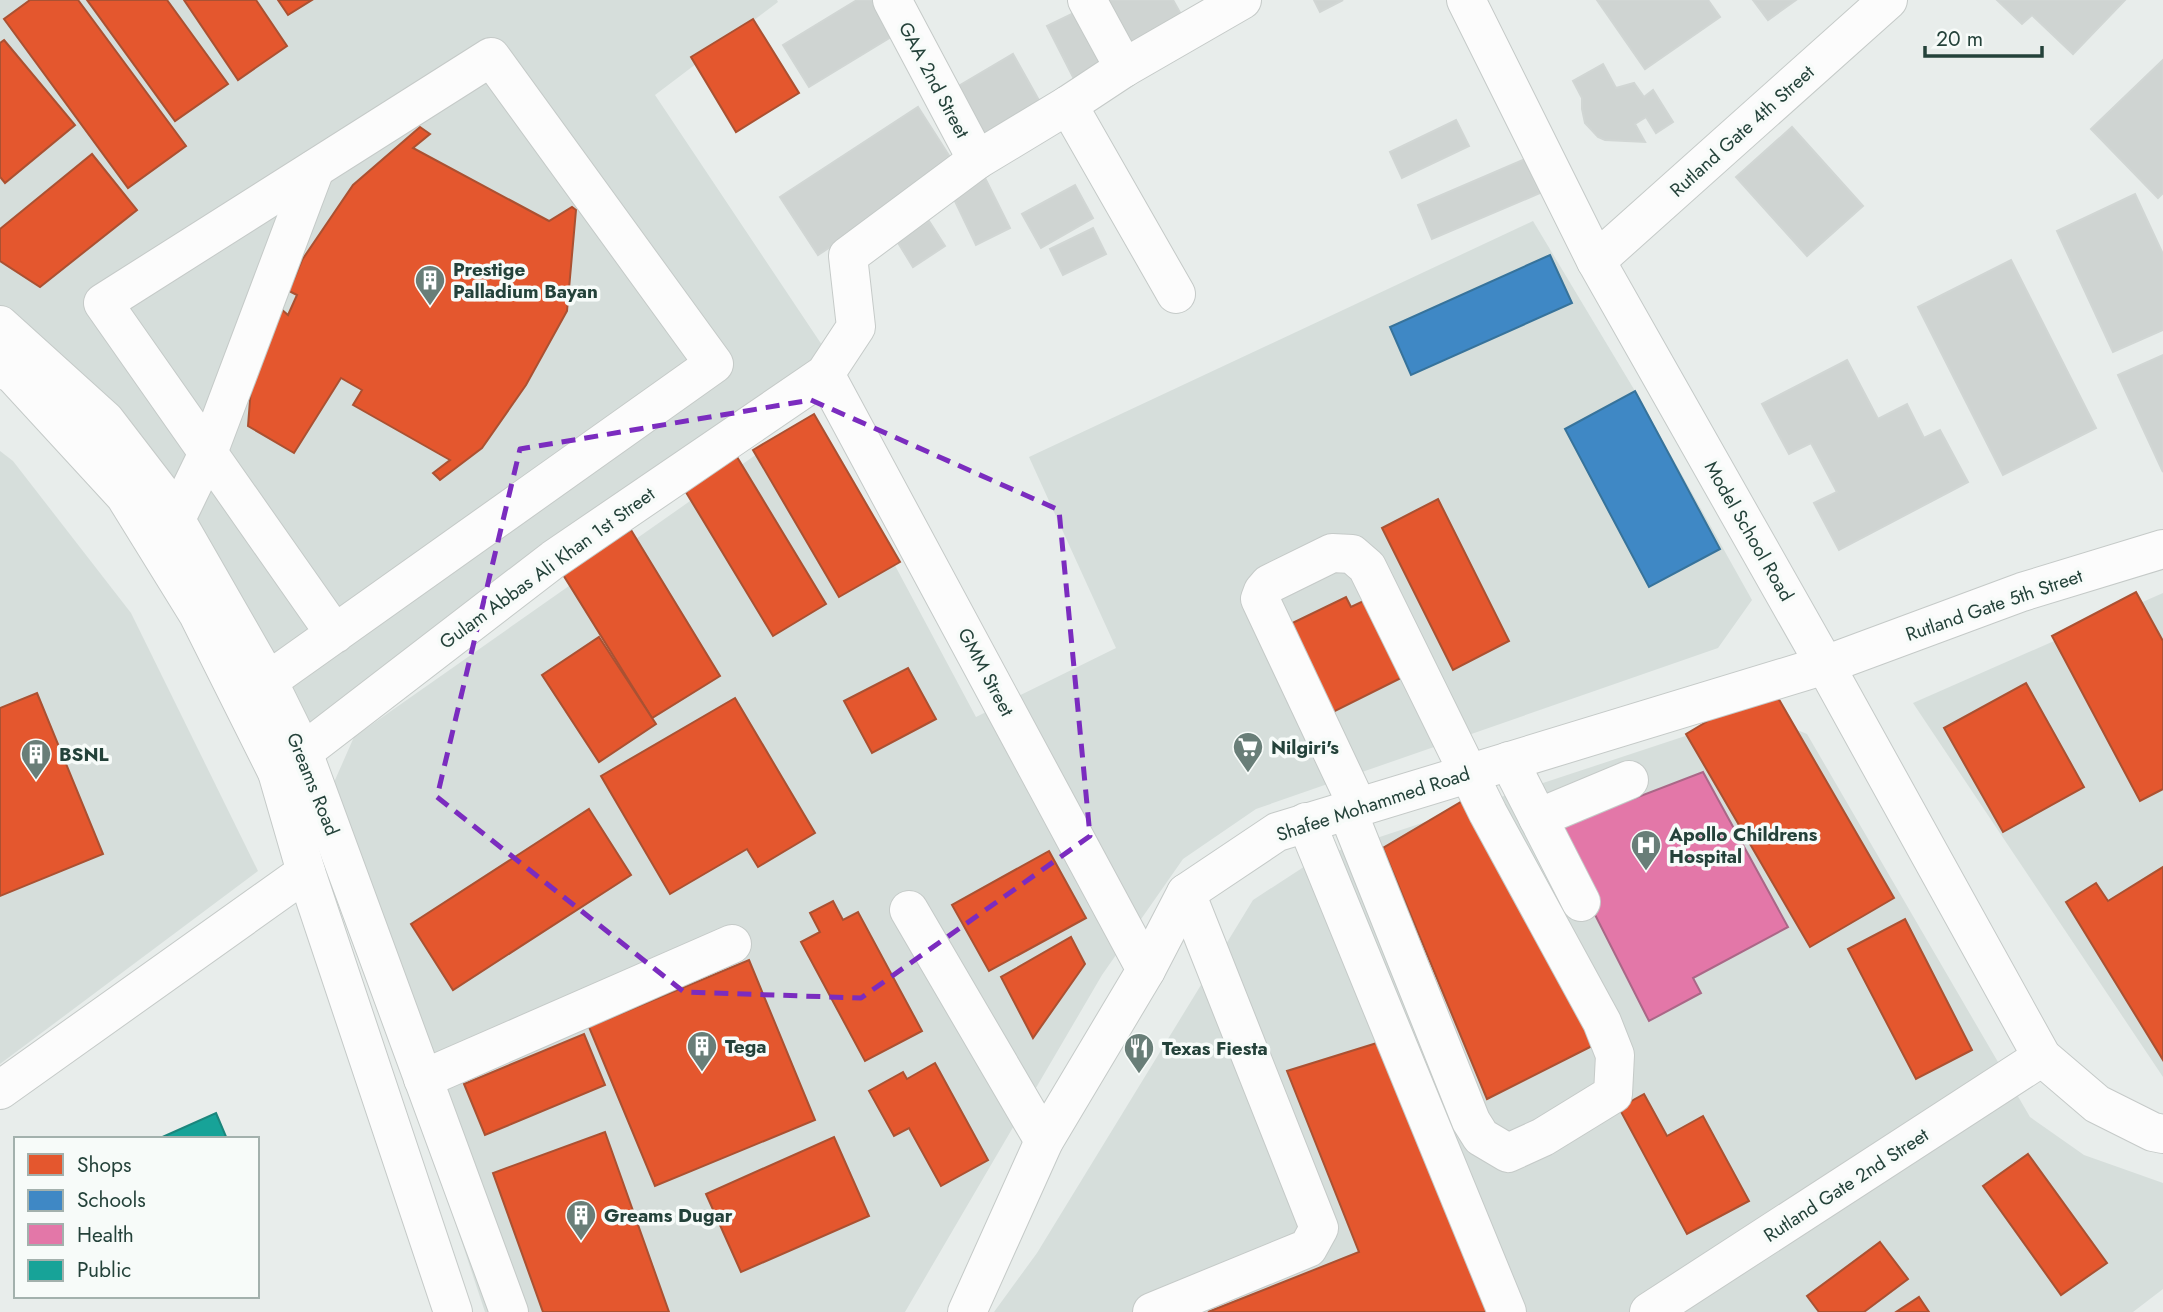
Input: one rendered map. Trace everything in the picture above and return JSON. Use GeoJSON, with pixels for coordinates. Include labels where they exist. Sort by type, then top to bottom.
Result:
{"type":"FeatureCollection","features":[{"type":"Feature","properties":{"kind":"street","name":"GAA 2nd Street"},"geometry":{"type":"LineString","coordinates":[[892,0],[977,160]]}},
{"type":"Feature","properties":{"kind":"street"},"geometry":{"type":"LineString","coordinates":[[1087,0],[1124,68]]}},
{"type":"Feature","properties":{"kind":"street"},"geometry":{"type":"LineString","coordinates":[[825,374],[856,327],[848,256],[977,160],[1124,68],[1242,0]]}},
{"type":"Feature","properties":{"kind":"street","name":"Model School Road"},"geometry":{"type":"LineString","coordinates":[[1466,0],[1596,261],[1825,665],[2042,1057]]}},
{"type":"Feature","properties":{"kind":"street","name":"Rutland Gate 4th Street"},"geometry":{"type":"LineString","coordinates":[[1596,261],[1888,0]]}},
{"type":"Feature","properties":{"kind":"street"},"geometry":{"type":"LineString","coordinates":[[268,681],[335,634],[714,364],[491,57],[103,303],[335,634]]}},
{"type":"Feature","properties":{"kind":"street"},"geometry":{"type":"LineString","coordinates":[[1068,105],[1176,294]]}},
{"type":"Feature","properties":{"kind":"street"},"geometry":{"type":"LineString","coordinates":[[176,519],[208,453],[315,169]]}},
{"type":"Feature","properties":{"kind":"street","name":"Greams Road"},"geometry":{"type":"LineString","coordinates":[[0,325],[105,420],[158,489],[268,681],[290,762],[306,872],[453,1312]]}},
{"type":"Feature","properties":{"kind":"street","name":"Greams Road"},"geometry":{"type":"LineString","coordinates":[[0,368],[13,374],[125,496],[290,762],[423,1079],[509,1312]]}},
{"type":"Feature","properties":{"kind":"street","name":"Gulam Abbas Ali Khan 1st Street"},"geometry":{"type":"LineString","coordinates":[[290,762],[554,559],[825,374]]}},
{"type":"Feature","properties":{"kind":"street","name":"GMM Street"},"geometry":{"type":"LineString","coordinates":[[825,374],[1146,971]]}},
{"type":"Feature","properties":{"kind":"street","name":"Rutland Gate 5th Street"},"geometry":{"type":"LineString","coordinates":[[1825,665],[2022,592],[2163,549]]}},
{"type":"Feature","properties":{"kind":"street"},"geometry":{"type":"LineString","coordinates":[[1332,553],[1352,554],[1367,567],[1469,774],[1602,1022],[1615,1055],[1612,1094],[1543,1137],[1508,1153],[1481,1137],[1471,1121],[1353,808],[1260,599],[1269,584],[1332,553]]}},
{"type":"Feature","properties":{"kind":"street","name":"Shafee Mohammed Road"},"geometry":{"type":"LineString","coordinates":[[967,1312],[1044,1141],[1146,971],[1186,893],[1277,832],[1825,665]]}},
{"type":"Feature","properties":{"kind":"street"},"geometry":{"type":"LineString","coordinates":[[1509,761],[1581,902]]}},
{"type":"Feature","properties":{"kind":"street"},"geometry":{"type":"LineString","coordinates":[[1538,818],[1629,780]]}},
{"type":"Feature","properties":{"kind":"street"},"geometry":{"type":"LineString","coordinates":[[1306,822],[1507,1312]]}},
{"type":"Feature","properties":{"kind":"street"},"geometry":{"type":"LineString","coordinates":[[0,1090],[306,872]]}},
{"type":"Feature","properties":{"kind":"street"},"geometry":{"type":"LineString","coordinates":[[1152,1312],[1308,1248],[1319,1228],[1186,893]]}},
{"type":"Feature","properties":{"kind":"street"},"geometry":{"type":"LineString","coordinates":[[909,911],[1044,1141]]}},
{"type":"Feature","properties":{"kind":"street"},"geometry":{"type":"LineString","coordinates":[[423,1079],[732,944]]}},
{"type":"Feature","properties":{"kind":"street"},"geometry":{"type":"LineString","coordinates":[[2042,1057],[2097,1104],[2152,1132],[2163,1133]]}},
{"type":"Feature","properties":{"kind":"street","name":"Rutland Gate 2nd Street"},"geometry":{"type":"LineString","coordinates":[[1649,1312],[2042,1057]]}},
{"type":"Feature","properties":{"kind":"highlighted area"},"geometry":{"type":"Polygon","coordinates":[[[811,400],[1059,510],[1090,836],[861,998],[684,992],[437,797],[520,449],[811,400]]]}},
{"type":"Feature","properties":{"kind":"shaded area"},"geometry":{"type":"Polygon","coordinates":[[[0,0],[777,0],[778,2],[655,95],[828,354],[296,733],[0,320],[0,0]]]}},
{"type":"Feature","properties":{"kind":"shaded area"},"geometry":{"type":"Polygon","coordinates":[[[1533,221],[1635,391],[1752,600],[1718,648],[1256,809],[1183,859],[1102,975],[905,1312],[485,1312],[320,814],[354,737],[814,414],[976,717],[1116,648],[1029,457],[1533,221]]]}},
{"type":"Feature","properties":{"kind":"shaded area"},"geometry":{"type":"Polygon","coordinates":[[[0,451],[13,461],[131,613],[258,871],[0,1064],[0,451]]]}},
{"type":"Feature","properties":{"kind":"shaded area"},"geometry":{"type":"Polygon","coordinates":[[[2163,593],[2163,1077],[1913,703],[2163,593]]]}},
{"type":"Feature","properties":{"kind":"shaded area"},"geometry":{"type":"Polygon","coordinates":[[[1755,713],[1807,734],[2030,1117],[2084,1155],[2163,1183],[2163,1289],[2133,1312],[994,1312],[1037,1253],[1253,900],[1319,857],[1755,713]]]}},
{"type":"Feature","properties":{"kind":"building: Shops"},"geometry":{"type":"Polygon","coordinates":[[[30,0],[78,0],[186,146],[128,188],[4,19],[30,0]]]}},
{"type":"Feature","properties":{"kind":"building: Shops"},"geometry":{"type":"Polygon","coordinates":[[[87,0],[167,0],[228,84],[175,121],[87,0]]]}},
{"type":"Feature","properties":{"kind":"building: Shops"},"geometry":{"type":"Polygon","coordinates":[[[184,0],[256,0],[287,46],[238,80],[184,0]]]}},
{"type":"Feature","properties":{"kind":"building: Shops"},"geometry":{"type":"Polygon","coordinates":[[[278,0],[312,0],[288,15],[278,0]]]}},
{"type":"Feature","properties":{"kind":"building: Shops"},"geometry":{"type":"Polygon","coordinates":[[[753,19],[799,93],[736,132],[691,57],[753,19]]]}},
{"type":"Feature","properties":{"kind":"building: Shops"},"geometry":{"type":"Polygon","coordinates":[[[4,40],[75,125],[5,183],[0,177],[0,43],[4,40]]]}},
{"type":"Feature","properties":{"kind":"building: Shops","name":"Prestige Palladium Bayan"},"geometry":{"type":"Polygon","coordinates":[[[420,127],[430,134],[413,148],[549,221],[572,207],[576,210],[567,311],[526,385],[482,448],[440,480],[433,473],[450,460],[353,405],[362,390],[341,378],[294,453],[248,426],[253,362],[273,302],[288,315],[297,295],[289,291],[302,260],[353,185],[420,127]]]}},
{"type":"Feature","properties":{"kind":"building: Shops"},"geometry":{"type":"Polygon","coordinates":[[[92,154],[137,210],[40,287],[0,261],[0,229],[92,154]]]}},
{"type":"Feature","properties":{"kind":"building: Shops"},"geometry":{"type":"Polygon","coordinates":[[[814,414],[900,562],[839,597],[753,450],[814,414]]]}},
{"type":"Feature","properties":{"kind":"building: Shops"},"geometry":{"type":"Polygon","coordinates":[[[731,447],[826,604],[773,636],[678,479],[731,447]]]}},
{"type":"Feature","properties":{"kind":"building: Shops"},"geometry":{"type":"Polygon","coordinates":[[[1438,499],[1509,641],[1453,670],[1382,528],[1438,499]]]}},
{"type":"Feature","properties":{"kind":"building: Shops"},"geometry":{"type":"Polygon","coordinates":[[[631,530],[720,676],[652,718],[562,573],[631,530]]]}},
{"type":"Feature","properties":{"kind":"building: Shops"},"geometry":{"type":"Polygon","coordinates":[[[2136,592],[2163,641],[2163,789],[2140,801],[2052,636],[2136,592]]]}},
{"type":"Feature","properties":{"kind":"building: Shops"},"geometry":{"type":"Polygon","coordinates":[[[1374,596],[1411,673],[1321,718],[1278,630],[1346,597],[1351,607],[1374,596]]]}},
{"type":"Feature","properties":{"kind":"building: Shops"},"geometry":{"type":"Polygon","coordinates":[[[599,637],[656,724],[599,762],[542,675],[599,637]]]}},
{"type":"Feature","properties":{"kind":"building: Shops"},"geometry":{"type":"Polygon","coordinates":[[[908,668],[936,719],[872,753],[844,701],[908,668]]]}},
{"type":"Feature","properties":{"kind":"building: Shops"},"geometry":{"type":"Polygon","coordinates":[[[2026,683],[2084,787],[2003,832],[1944,728],[2026,683]]]}},
{"type":"Feature","properties":{"kind":"building: Shops"},"geometry":{"type":"Polygon","coordinates":[[[1770,684],[1894,898],[1810,947],[1686,734],[1770,684]]]}},
{"type":"Feature","properties":{"kind":"building: Shops","name":"BSNL"},"geometry":{"type":"Polygon","coordinates":[[[37,693],[103,854],[0,896],[0,708],[37,693]]]}},
{"type":"Feature","properties":{"kind":"building: Shops"},"geometry":{"type":"Polygon","coordinates":[[[735,698],[815,833],[758,867],[747,849],[670,894],[601,776],[735,698]]]}},
{"type":"Feature","properties":{"kind":"building: Shops"},"geometry":{"type":"Polygon","coordinates":[[[1471,796],[1600,1042],[1487,1099],[1383,848],[1471,796]]]}},
{"type":"Feature","properties":{"kind":"building: Shops"},"geometry":{"type":"Polygon","coordinates":[[[589,809],[631,875],[453,990],[411,924],[589,809]]]}},
{"type":"Feature","properties":{"kind":"building: Shops"},"geometry":{"type":"Polygon","coordinates":[[[1049,851],[1086,918],[989,971],[952,905],[1049,851]]]}},
{"type":"Feature","properties":{"kind":"building: Shops"},"geometry":{"type":"Polygon","coordinates":[[[2163,867],[2163,1060],[2066,902],[2096,883],[2108,901],[2163,867]]]}},
{"type":"Feature","properties":{"kind":"building: Shops"},"geometry":{"type":"Polygon","coordinates":[[[833,901],[843,920],[858,912],[922,1031],[865,1061],[801,942],[820,932],[810,913],[833,901]]]}},
{"type":"Feature","properties":{"kind":"building: Shops"},"geometry":{"type":"Polygon","coordinates":[[[1905,919],[1972,1050],[1916,1079],[1848,949],[1905,919]]]}},
{"type":"Feature","properties":{"kind":"building: Shops"},"geometry":{"type":"Polygon","coordinates":[[[1071,937],[1085,964],[1033,1038],[1001,977],[1071,937]]]}},
{"type":"Feature","properties":{"kind":"building: Shops","name":"Tega"},"geometry":{"type":"Polygon","coordinates":[[[749,960],[815,1120],[655,1186],[589,1027],[749,960]]]}},
{"type":"Feature","properties":{"kind":"building: Shops"},"geometry":{"type":"Polygon","coordinates":[[[584,1034],[605,1085],[485,1135],[464,1084],[584,1034]]]}},
{"type":"Feature","properties":{"kind":"building: Shops"},"geometry":{"type":"Polygon","coordinates":[[[1380,1042],[1494,1312],[1208,1312],[1359,1252],[1287,1071],[1380,1042]]]}},
{"type":"Feature","properties":{"kind":"building: Shops"},"geometry":{"type":"Polygon","coordinates":[[[935,1063],[988,1160],[941,1186],[909,1128],[894,1136],[869,1091],[903,1072],[907,1079],[935,1063]]]}},
{"type":"Feature","properties":{"kind":"building: Shops"},"geometry":{"type":"Polygon","coordinates":[[[1644,1094],[1667,1136],[1703,1116],[1749,1201],[1687,1234],[1619,1108],[1644,1094]]]}},
{"type":"Feature","properties":{"kind":"building: Shops","name":"Greams Dugar"},"geometry":{"type":"Polygon","coordinates":[[[605,1132],[669,1312],[543,1312],[493,1173],[605,1132]]]}},
{"type":"Feature","properties":{"kind":"building: Shops"},"geometry":{"type":"Polygon","coordinates":[[[834,1137],[869,1216],[741,1272],[706,1194],[834,1137]]]}},
{"type":"Feature","properties":{"kind":"building: Shops"},"geometry":{"type":"Polygon","coordinates":[[[2028,1154],[2107,1263],[2061,1295],[1983,1186],[2028,1154]]]}},
{"type":"Feature","properties":{"kind":"building: Shops"},"geometry":{"type":"Polygon","coordinates":[[[1880,1242],[1908,1279],[1864,1312],[1819,1312],[1807,1296],[1880,1242]]]}},
{"type":"Feature","properties":{"kind":"building: Shops"},"geometry":{"type":"Polygon","coordinates":[[[1919,1297],[1929,1312],[1896,1312],[1919,1297]]]}},
{"type":"Feature","properties":{"kind":"building: Schools"},"geometry":{"type":"Polygon","coordinates":[[[1550,255],[1572,303],[1411,375],[1390,327],[1550,255]]]}},
{"type":"Feature","properties":{"kind":"building: Schools"},"geometry":{"type":"Polygon","coordinates":[[[1635,391],[1720,549],[1649,587],[1565,429],[1635,391]]]}},
{"type":"Feature","properties":{"kind":"building: Health"},"geometry":{"type":"Polygon","coordinates":[[[1703,772],[1788,927],[1693,978],[1701,993],[1649,1021],[1552,830],[1703,772]]]}},
{"type":"Feature","properties":{"kind":"building: Public"},"geometry":{"type":"Polygon","coordinates":[[[216,1113],[226,1137],[162,1137],[216,1113]]]}},
{"type":"Feature","properties":{"kind":"building: Other"},"geometry":{"type":"Polygon","coordinates":[[[857,0],[882,0],[901,31],[809,87],[783,45],[857,0]]]}},
{"type":"Feature","properties":{"kind":"building: Other"},"geometry":{"type":"Polygon","coordinates":[[[1104,0],[1173,0],[1182,16],[1129,46],[1104,0]]]}},
{"type":"Feature","properties":{"kind":"building: Other"},"geometry":{"type":"Polygon","coordinates":[[[1314,0],[1343,0],[1320,12],[1314,0]]]}},
{"type":"Feature","properties":{"kind":"building: Other"},"geometry":{"type":"Polygon","coordinates":[[[1597,0],[1708,0],[1720,17],[1645,69],[1597,0]]]}},
{"type":"Feature","properties":{"kind":"building: Other"},"geometry":{"type":"Polygon","coordinates":[[[1753,0],[1796,0],[1768,20],[1753,0]]]}},
{"type":"Feature","properties":{"kind":"building: Other"},"geometry":{"type":"Polygon","coordinates":[[[1997,0],[2125,0],[2073,54],[2032,15],[2022,24],[1997,0]]]}},
{"type":"Feature","properties":{"kind":"building: Other"},"geometry":{"type":"Polygon","coordinates":[[[1084,8],[1113,63],[1076,83],[1047,26],[1084,8]]]}},
{"type":"Feature","properties":{"kind":"building: Other"},"geometry":{"type":"Polygon","coordinates":[[[1013,54],[1040,102],[981,135],[955,88],[1013,54]]]}},
{"type":"Feature","properties":{"kind":"building: Other"},"geometry":{"type":"Polygon","coordinates":[[[2163,60],[2163,193],[2158,198],[2091,129],[2163,60]]]}},
{"type":"Feature","properties":{"kind":"building: Other"},"geometry":{"type":"Polygon","coordinates":[[[1603,64],[1616,88],[1634,83],[1644,97],[1653,90],[1673,122],[1656,133],[1646,117],[1635,124],[1645,142],[1605,140],[1598,137],[1585,123],[1582,98],[1573,81],[1603,64]]]}},
{"type":"Feature","properties":{"kind":"building: Other"},"geometry":{"type":"Polygon","coordinates":[[[918,107],[955,165],[818,255],[780,197],[918,107]]]}},
{"type":"Feature","properties":{"kind":"building: Other"},"geometry":{"type":"Polygon","coordinates":[[[1456,120],[1469,146],[1402,178],[1390,152],[1456,120]]]}},
{"type":"Feature","properties":{"kind":"building: Other"},"geometry":{"type":"Polygon","coordinates":[[[1792,127],[1863,206],[1807,256],[1736,177],[1792,127]]]}},
{"type":"Feature","properties":{"kind":"building: Other"},"geometry":{"type":"Polygon","coordinates":[[[1525,159],[1540,193],[1432,239],[1418,205],[1525,159]]]}},
{"type":"Feature","properties":{"kind":"building: Other"},"geometry":{"type":"Polygon","coordinates":[[[985,178],[1010,228],[976,245],[952,195],[985,178]]]}},
{"type":"Feature","properties":{"kind":"building: Other"},"geometry":{"type":"Polygon","coordinates":[[[1075,185],[1093,218],[1041,248],[1022,214],[1075,185]]]}},
{"type":"Feature","properties":{"kind":"building: Other"},"geometry":{"type":"Polygon","coordinates":[[[2135,194],[2163,254],[2163,330],[2113,352],[2057,231],[2135,194]]]}},
{"type":"Feature","properties":{"kind":"building: Other"},"geometry":{"type":"Polygon","coordinates":[[[929,221],[945,246],[913,267],[897,241],[929,221]]]}},
{"type":"Feature","properties":{"kind":"building: Other"},"geometry":{"type":"Polygon","coordinates":[[[1093,228],[1106,254],[1063,275],[1050,249],[1093,228]]]}},
{"type":"Feature","properties":{"kind":"building: Other"},"geometry":{"type":"Polygon","coordinates":[[[2011,260],[2096,428],[2003,475],[1918,307],[2011,260]]]}},
{"type":"Feature","properties":{"kind":"building: Other"},"geometry":{"type":"Polygon","coordinates":[[[2163,355],[2163,472],[2118,375],[2163,355]]]}},
{"type":"Feature","properties":{"kind":"building: Other"},"geometry":{"type":"Polygon","coordinates":[[[1847,360],[1878,419],[1907,404],[1924,438],[1940,430],[1968,482],[1839,550],[1814,503],[1837,492],[1811,443],[1789,454],[1762,404],[1847,360]]]}},
{"type":"Feature","properties":{"kind":"place","name":"Prestige Palladium Bayan"},"geometry":{"type":"Point","coordinates":[430,307]}},
{"type":"Feature","properties":{"kind":"place","name":"Nilgiri's"},"geometry":{"type":"Point","coordinates":[1248,774]}},
{"type":"Feature","properties":{"kind":"place","name":"BSNL"},"geometry":{"type":"Point","coordinates":[36,781]}},
{"type":"Feature","properties":{"kind":"place","name":"Apollo Childrens Hospital"},"geometry":{"type":"Point","coordinates":[1646,872]}},
{"type":"Feature","properties":{"kind":"place","name":"Tega"},"geometry":{"type":"Point","coordinates":[702,1073]}},
{"type":"Feature","properties":{"kind":"place","name":"Texas Fiesta"},"geometry":{"type":"Point","coordinates":[1139,1075]}},
{"type":"Feature","properties":{"kind":"place","name":"Greams Dugar"},"geometry":{"type":"Point","coordinates":[581,1242]}}]}
